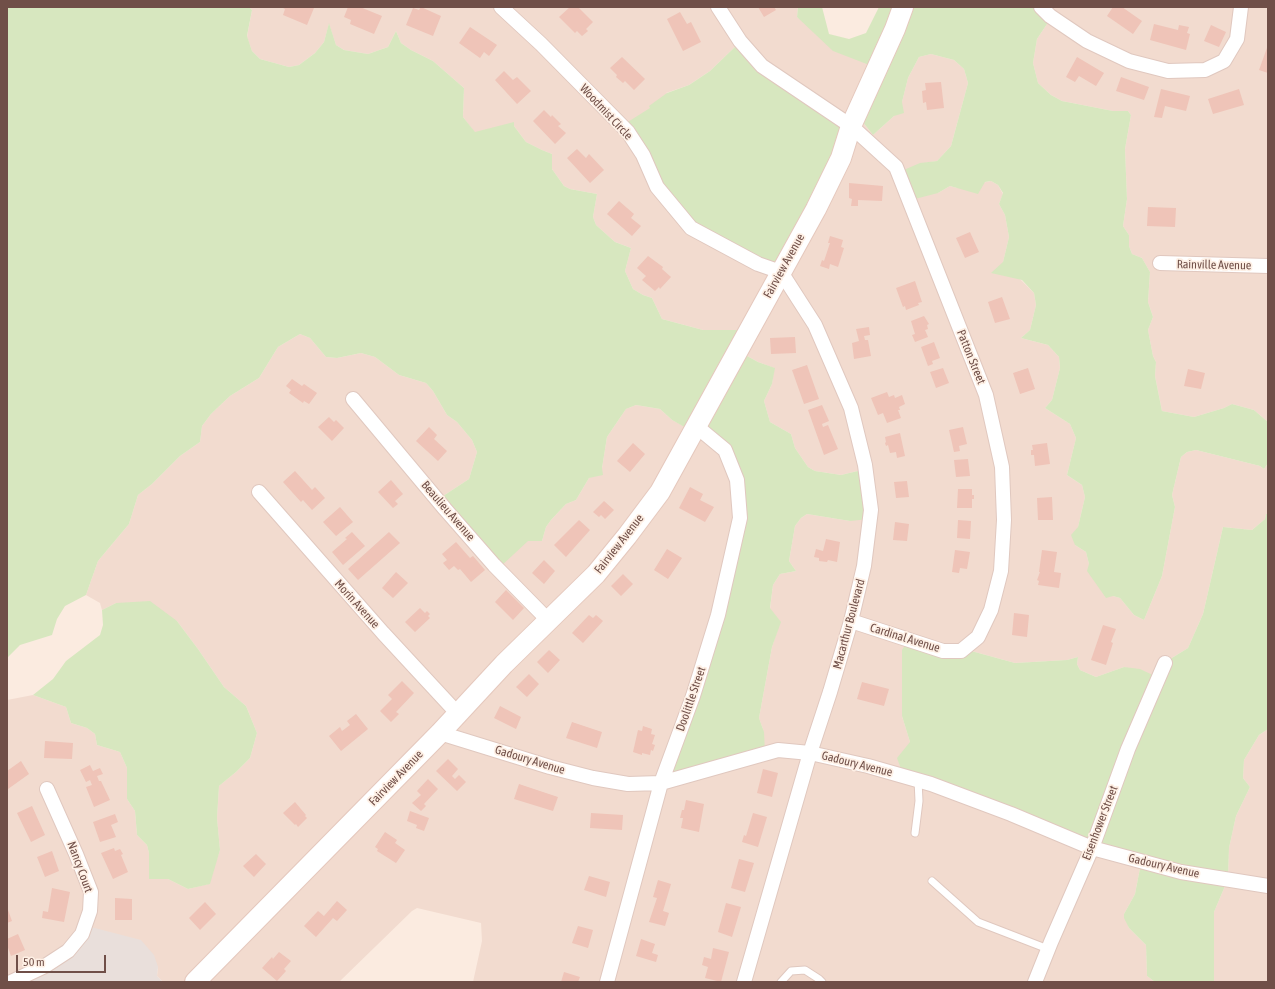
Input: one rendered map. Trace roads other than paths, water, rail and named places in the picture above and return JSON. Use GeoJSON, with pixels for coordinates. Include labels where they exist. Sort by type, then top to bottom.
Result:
{"type":"FeatureCollection","features":[{"type":"Feature","properties":{"kind":"main road","name":"Fairview Avenue"},"geometry":{"type":"LineString","coordinates":[[195,982],[440,733],[504,664],[596,574],[660,492],[816,209],[840,158],[851,126],[895,29],[903,7]]}},
{"type":"Feature","properties":{"kind":"street","name":"Woodmist Circle"},"geometry":{"type":"LineString","coordinates":[[501,7],[541,44],[628,132],[643,155],[658,187],[692,228],[758,264],[781,272]]}},
{"type":"Feature","properties":{"kind":"street"},"geometry":{"type":"LineString","coordinates":[[718,7],[740,41],[762,66],[851,126]]}},
{"type":"Feature","properties":{"kind":"street"},"geometry":{"type":"LineString","coordinates":[[1041,7],[1050,16],[1087,40],[1129,61],[1168,71],[1205,70],[1224,61],[1237,39],[1240,7]]}},
{"type":"Feature","properties":{"kind":"street","name":"Patton Street"},"geometry":{"type":"LineString","coordinates":[[851,126],[896,167],[986,395],[1002,467],[1004,520],[1000,571],[989,615]]}},
{"type":"Feature","properties":{"kind":"street","name":"Rainville Avenue"},"geometry":{"type":"LineString","coordinates":[[1160,263],[1268,266]]}},
{"type":"Feature","properties":{"kind":"street","name":"Macarthur Boulevard"},"geometry":{"type":"LineString","coordinates":[[744,982],[810,753],[851,621],[864,566],[871,510],[865,464],[851,408],[815,325],[781,272]]}},
{"type":"Feature","properties":{"kind":"street","name":"Beaulieu Avenue"},"geometry":{"type":"LineString","coordinates":[[353,399],[489,559],[548,620]]}},
{"type":"Feature","properties":{"kind":"street","name":"Doolittle Street"},"geometry":{"type":"LineString","coordinates":[[607,982],[661,783],[693,696],[718,615],[740,518],[737,480],[725,450],[696,426]]}},
{"type":"Feature","properties":{"kind":"street","name":"Morin Avenue"},"geometry":{"type":"LineString","coordinates":[[259,492],[383,633],[458,714]]}},
{"type":"Feature","properties":{"kind":"street","name":"Cardinal Avenue"},"geometry":{"type":"LineString","coordinates":[[851,621],[943,651],[961,651],[978,637],[989,615]]}},
{"type":"Feature","properties":{"kind":"street","name":"Eisenhower Street"},"geometry":{"type":"LineString","coordinates":[[1035,982],[1092,848],[1128,749],[1165,663]]}},
{"type":"Feature","properties":{"kind":"street","name":"Gadoury Avenue"},"geometry":{"type":"LineString","coordinates":[[440,733],[550,767],[593,778],[628,784],[661,783],[778,750],[810,753],[868,766],[918,780],[1011,814],[1092,848],[1181,872],[1268,886]]}},
{"type":"Feature","properties":{"kind":"street","name":"Nancy Court"},"geometry":{"type":"LineString","coordinates":[[11,982],[45,966],[68,951],[82,934],[90,911],[91,892],[76,854],[46,789]]}},
{"type":"Feature","properties":{"kind":"lane"},"geometry":{"type":"LineString","coordinates":[[915,833],[919,801],[918,780]]}},
{"type":"Feature","properties":{"kind":"lane"},"geometry":{"type":"LineString","coordinates":[[932,881],[978,922],[1048,949]]}},
{"type":"Feature","properties":{"kind":"lane"},"geometry":{"type":"LineString","coordinates":[[781,982],[782,979],[791,971],[798,970],[805,970],[822,982]]}}]}
